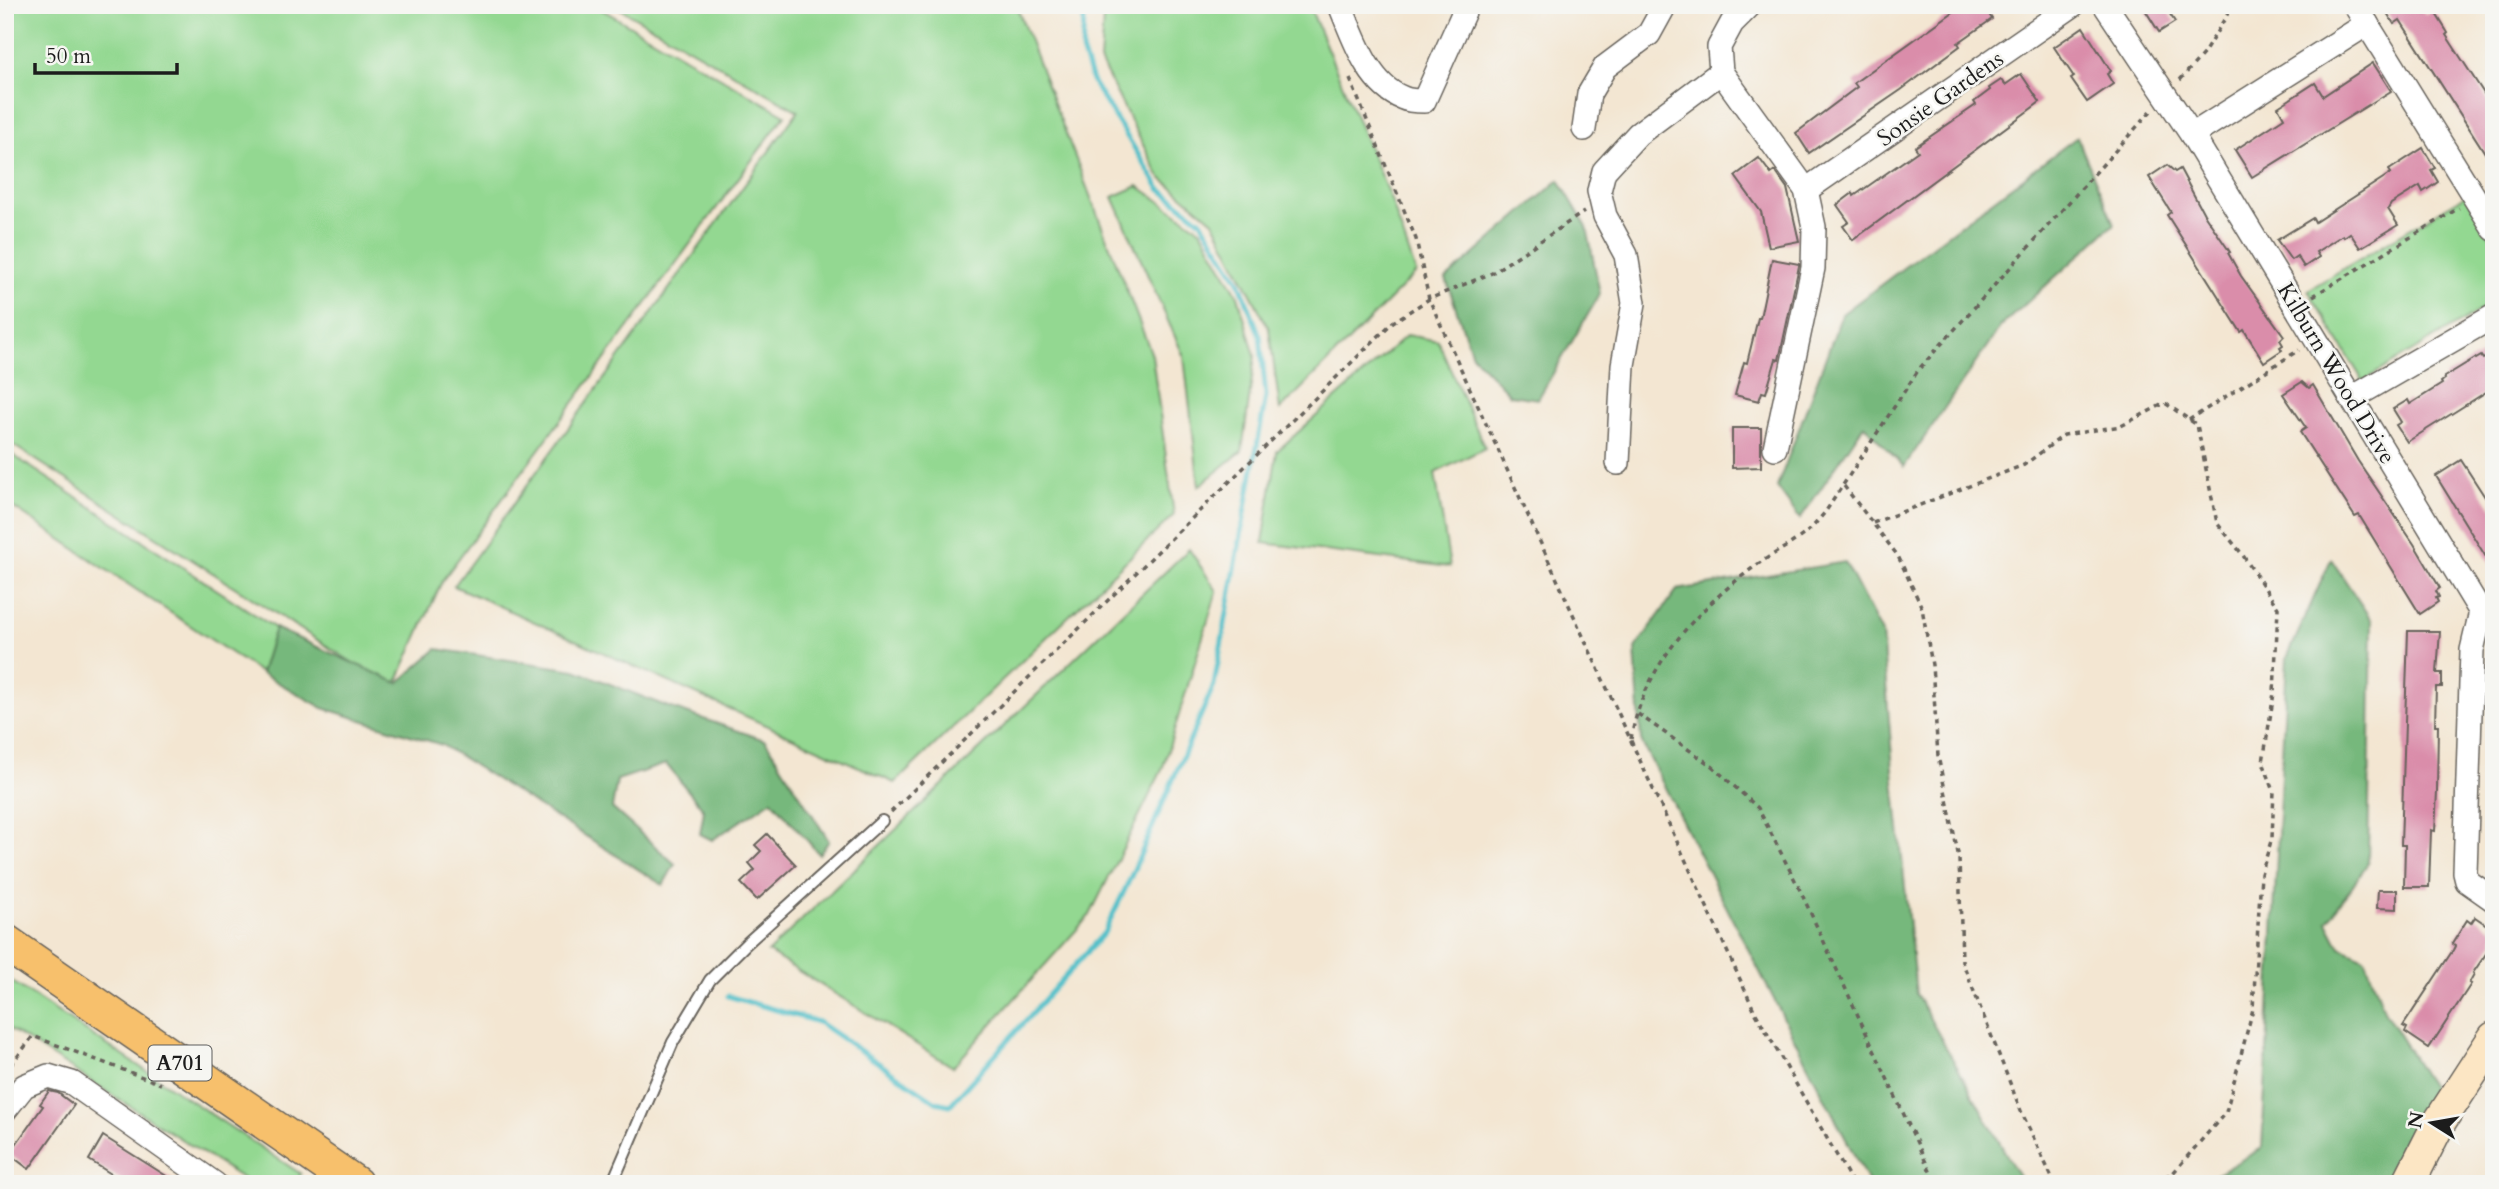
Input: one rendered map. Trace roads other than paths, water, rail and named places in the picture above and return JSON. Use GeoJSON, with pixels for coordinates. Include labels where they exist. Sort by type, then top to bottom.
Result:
{"type":"FeatureCollection","features":[{"type":"Feature","properties":{"kind":"main road","name":"A701"},"geometry":{"type":"LineString","coordinates":[[5,942],[355,1184]]}},
{"type":"Feature","properties":{"kind":"main road"},"geometry":{"type":"LineString","coordinates":[[2408,1184],[2440,1121],[2494,1038]]}},
{"type":"Feature","properties":{"kind":"street"},"geometry":{"type":"LineString","coordinates":[[1340,5],[1363,60],[1388,90],[1403,99],[1424,101],[1467,5]]}},
{"type":"Feature","properties":{"kind":"street"},"geometry":{"type":"LineString","coordinates":[[1584,129],[1589,94],[1605,67],[1649,34],[1665,5]]}},
{"type":"Feature","properties":{"kind":"street"},"geometry":{"type":"LineString","coordinates":[[1750,5],[1732,23],[1719,47],[1721,72],[1806,190],[1814,227],[1813,268],[1775,448]]}},
{"type":"Feature","properties":{"kind":"street","name":"Sonsie Gardens"},"geometry":{"type":"LineString","coordinates":[[1806,190],[2073,5]]}},
{"type":"Feature","properties":{"kind":"street","name":"Kilburn Wood Drive"},"geometry":{"type":"LineString","coordinates":[[2105,5],[2192,135],[2352,398],[2487,608],[2472,650],[2465,873],[2468,881],[2494,900]]}},
{"type":"Feature","properties":{"kind":"street"},"geometry":{"type":"LineString","coordinates":[[2192,135],[2361,15],[2494,229]]}},
{"type":"Feature","properties":{"kind":"street"},"geometry":{"type":"LineString","coordinates":[[1618,463],[1623,365],[1634,303],[1626,256],[1605,216],[1601,201],[1599,191],[1604,171],[1638,134],[1721,72]]}},
{"type":"Feature","properties":{"kind":"street"},"geometry":{"type":"LineString","coordinates":[[2352,398],[2494,316]]}},
{"type":"Feature","properties":{"kind":"street"},"geometry":{"type":"LineString","coordinates":[[5,1110],[24,1086],[48,1076],[72,1083],[215,1184]]}},
{"type":"Feature","properties":{"kind":"lane"},"geometry":{"type":"LineString","coordinates":[[612,1184],[673,1042],[710,980],[881,821]]}},
{"type":"Feature","properties":{"kind":"waterway"},"geometry":{"type":"LineString","coordinates":[[728,996],[818,1022],[936,1102],[950,1105],[1104,933],[1214,685],[1266,396],[1260,336],[1239,281],[1201,221],[1160,189],[1092,81],[1082,50],[1085,5]]}}]}
